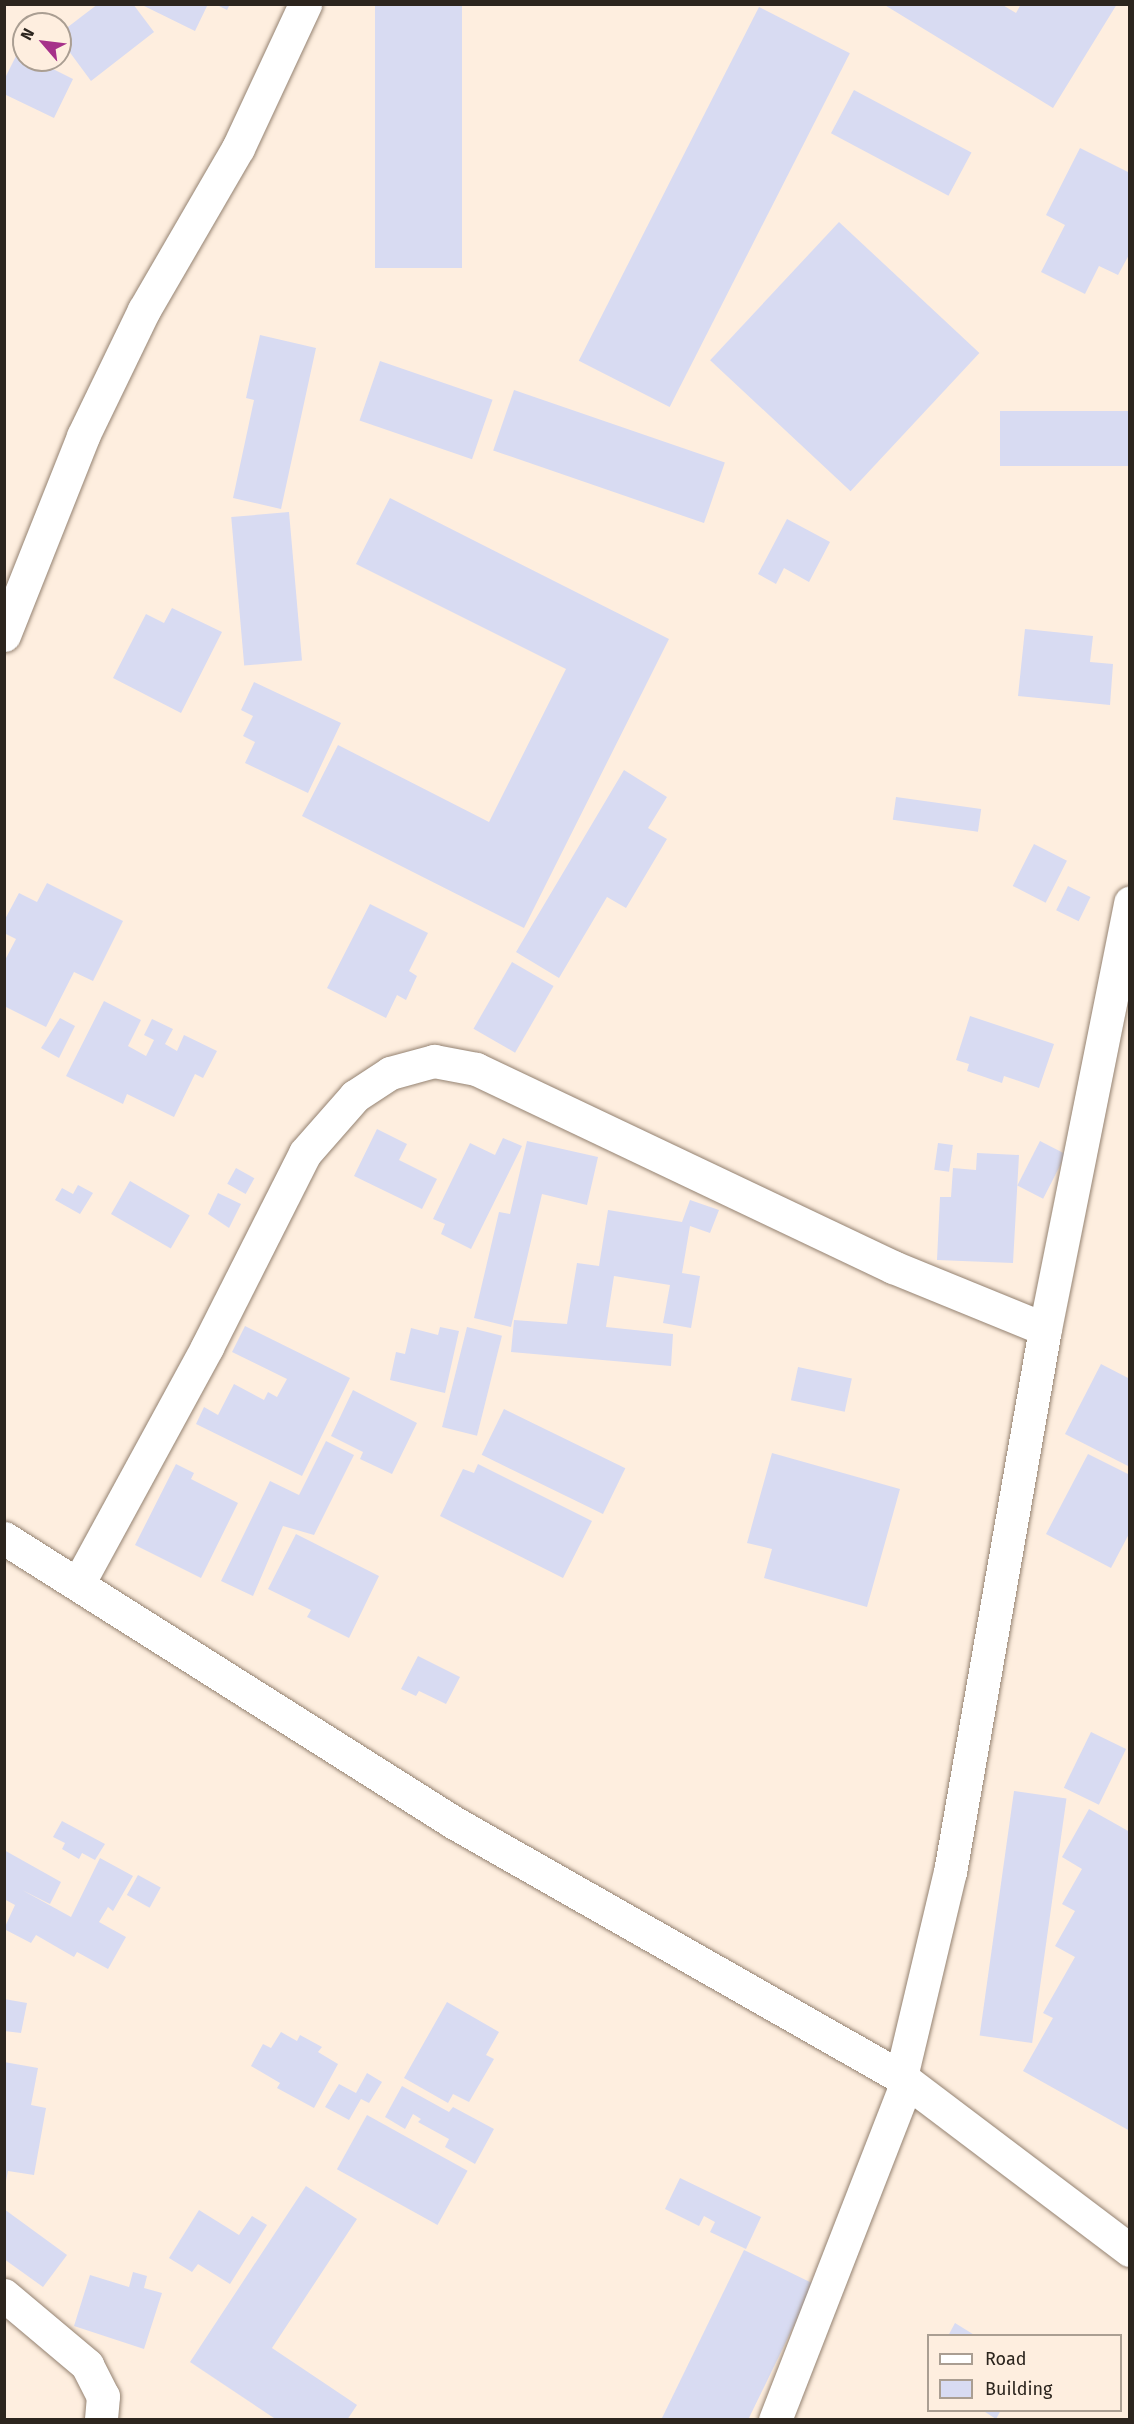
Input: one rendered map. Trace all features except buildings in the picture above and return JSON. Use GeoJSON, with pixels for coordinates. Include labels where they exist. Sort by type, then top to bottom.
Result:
{"type":"FeatureCollection","features":[{"type":"Feature","properties":{"kind":"street"},"geometry":{"type":"LineString","coordinates":[[4,635],[83,436],[144,310],[238,148],[305,4]]}},
{"type":"Feature","properties":{"kind":"street"},"geometry":{"type":"LineString","coordinates":[[775,2420],[904,2079],[950,1872],[1045,1329],[1130,902]]}},
{"type":"Feature","properties":{"kind":"street"},"geometry":{"type":"LineString","coordinates":[[78,1584],[207,1347],[305,1153],[355,1095],[390,1073],[434,1061],[476,1069],[893,1267],[1045,1329]]}},
{"type":"Feature","properties":{"kind":"street"},"geometry":{"type":"LineString","coordinates":[[4,1538],[453,1822],[904,2079],[1130,2250]]}},
{"type":"Feature","properties":{"kind":"street"},"geometry":{"type":"LineString","coordinates":[[4,2295],[87,2365],[103,2396],[102,2420]]}}]}
